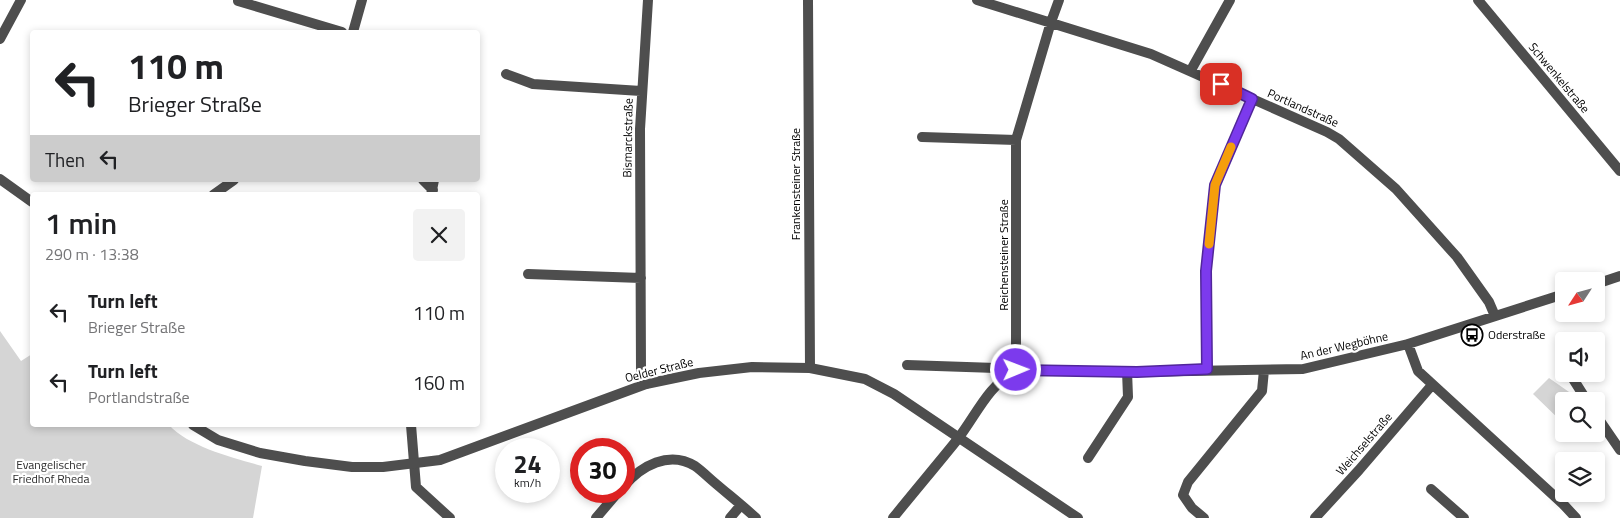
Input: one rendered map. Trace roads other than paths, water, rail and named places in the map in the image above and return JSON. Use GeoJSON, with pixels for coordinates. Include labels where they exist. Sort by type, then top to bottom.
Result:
{"type":"FeatureCollection","features":[{"type":"Feature","properties":{"kind":"street"},"geometry":{"type":"LineString","coordinates":[[0,39],[21,0]]}},
{"type":"Feature","properties":{"kind":"street"},"geometry":{"type":"LineString","coordinates":[[354,30],[362,0]]}},
{"type":"Feature","properties":{"kind":"street","name":"Bismarckstraße"},"geometry":{"type":"LineString","coordinates":[[646,384],[641,372],[640,129],[648,0]]}},
{"type":"Feature","properties":{"kind":"street","name":"Frankensteiner Straße"},"geometry":{"type":"LineString","coordinates":[[808,0],[810,368]]}},
{"type":"Feature","properties":{"kind":"street","name":"Portlandstraße"},"geometry":{"type":"LineString","coordinates":[[977,0],[1151,54],[1191,70],[1339,138],[1388,182],[1457,258],[1489,302],[1494,316]]}},
{"type":"Feature","properties":{"kind":"street","name":"Reichensteiner Straße"},"geometry":{"type":"LineString","coordinates":[[1016,370],[1016,140],[1059,0]]}},
{"type":"Feature","properties":{"kind":"street"},"geometry":{"type":"LineString","coordinates":[[1191,70],[1230,0]]}},
{"type":"Feature","properties":{"kind":"street","name":"Schwenkelstraße"},"geometry":{"type":"LineString","coordinates":[[1478,0],[1620,171]]}},
{"type":"Feature","properties":{"kind":"street"},"geometry":{"type":"LineString","coordinates":[[238,1],[335,30]]}},
{"type":"Feature","properties":{"kind":"street"},"geometry":{"type":"LineString","coordinates":[[506,74],[533,84],[641,91]]}},
{"type":"Feature","properties":{"kind":"street"},"geometry":{"type":"LineString","coordinates":[[1207,369],[1206,271],[1215,185],[1252,99]]}},
{"type":"Feature","properties":{"kind":"street"},"geometry":{"type":"LineString","coordinates":[[922,137],[1016,140]]}},
{"type":"Feature","properties":{"kind":"street"},"geometry":{"type":"LineString","coordinates":[[0,179],[30,201]]}},
{"type":"Feature","properties":{"kind":"street"},"geometry":{"type":"LineString","coordinates":[[217,192],[231,182]]}},
{"type":"Feature","properties":{"kind":"street"},"geometry":{"type":"LineString","coordinates":[[528,274],[641,278]]}},
{"type":"Feature","properties":{"kind":"street"},"geometry":{"type":"LineString","coordinates":[[1605,281],[1620,276]]}},
{"type":"Feature","properties":{"kind":"street","name":"An der Wegböhne"},"geometry":{"type":"LineString","coordinates":[[1016,370],[1303,369],[1408,344],[1555,297]]}},
{"type":"Feature","properties":{"kind":"street"},"geometry":{"type":"LineString","coordinates":[[1408,344],[1418,371],[1576,518]]}},
{"type":"Feature","properties":{"kind":"street"},"geometry":{"type":"LineString","coordinates":[[908,365],[996,368],[1004,377]]}},
{"type":"Feature","properties":{"kind":"street","name":"Oelder Straße"},"geometry":{"type":"LineString","coordinates":[[196,427],[218,440],[234,446],[304,461],[352,467],[383,467],[440,460],[646,384],[726,369],[810,368],[865,379],[894,394],[1078,518]]}},
{"type":"Feature","properties":{"kind":"street"},"geometry":{"type":"LineString","coordinates":[[892,518],[958,438],[983,400],[1004,377],[1016,370]]}},
{"type":"Feature","properties":{"kind":"street"},"geometry":{"type":"LineString","coordinates":[[1204,518],[1192,508],[1183,495],[1188,482],[1262,391],[1264,370]]}},
{"type":"Feature","properties":{"kind":"street"},"geometry":{"type":"LineString","coordinates":[[1088,458],[1128,397],[1127,371]]}},
{"type":"Feature","properties":{"kind":"street","name":"Weichselstraße"},"geometry":{"type":"LineString","coordinates":[[1315,518],[1432,385]]}},
{"type":"Feature","properties":{"kind":"street"},"geometry":{"type":"LineString","coordinates":[[411,427],[416,487],[450,518]]}},
{"type":"Feature","properties":{"kind":"street"},"geometry":{"type":"LineString","coordinates":[[1605,428],[1620,450]]}},
{"type":"Feature","properties":{"kind":"street"},"geometry":{"type":"LineString","coordinates":[[635,476],[652,463],[663,460],[676,460],[694,465],[756,518]]}},
{"type":"Feature","properties":{"kind":"street"},"geometry":{"type":"LineString","coordinates":[[1431,489],[1464,518]]}},
{"type":"Feature","properties":{"kind":"street"},"geometry":{"type":"LineString","coordinates":[[596,518],[609,503]]}},
{"type":"Feature","properties":{"kind":"street"},"geometry":{"type":"LineString","coordinates":[[730,518],[741,505]]}},
{"type":"Feature","properties":{"kind":"place","name":"Oderstraße"},"geometry":{"type":"Point","coordinates":[1472,335]}},
{"type":"Feature","properties":{"kind":"park label","name":"Evangelischer Friedhof Rheda"},"geometry":{"type":"Point","coordinates":[51,472]}}]}
